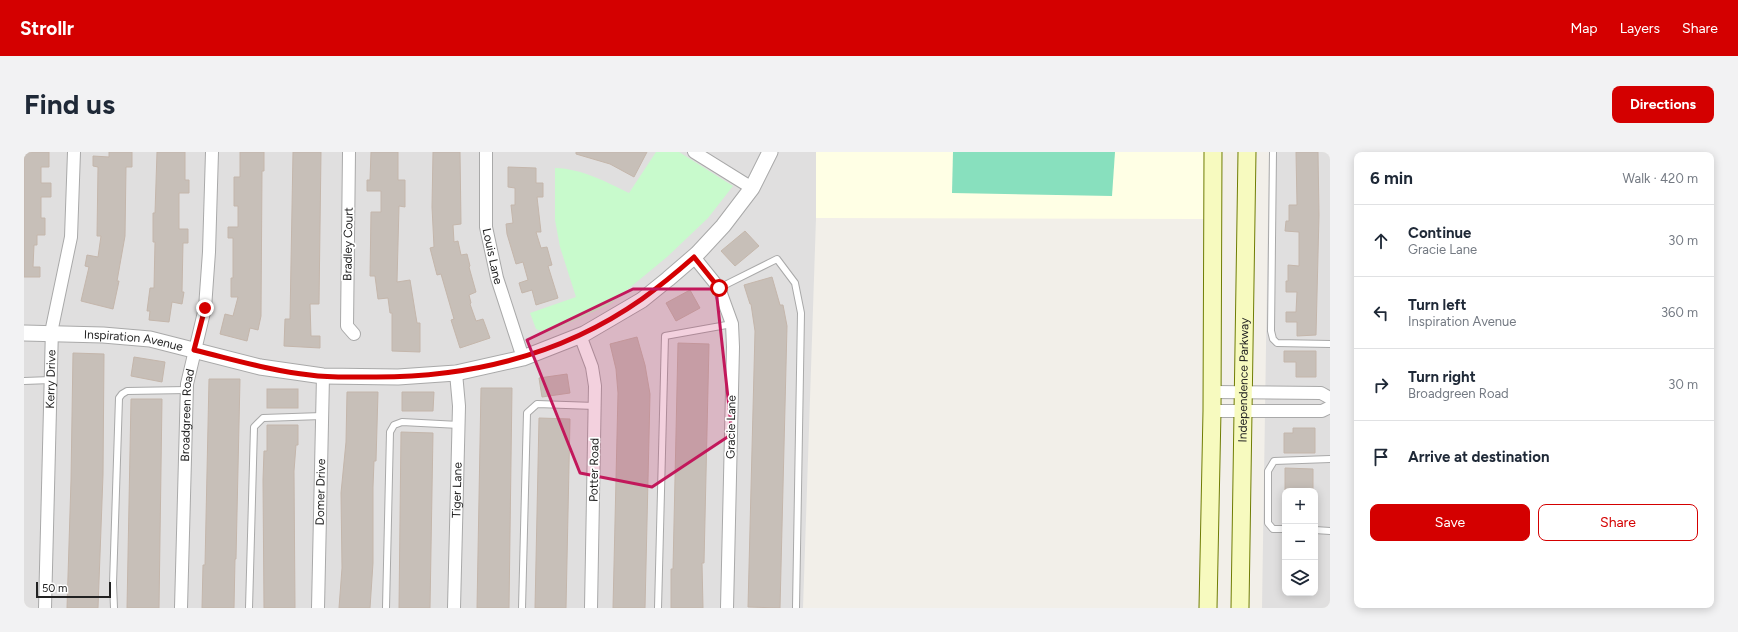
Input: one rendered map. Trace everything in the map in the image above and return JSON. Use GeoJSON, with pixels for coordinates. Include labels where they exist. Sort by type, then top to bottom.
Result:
{"type":"FeatureCollection","features":[{"type":"Feature","properties":{"kind":"main road"},"geometry":{"type":"LineString","coordinates":[[1208,608],[1212,412],[1213,152]]}},
{"type":"Feature","properties":{"kind":"main road","name":"Independence Parkway"},"geometry":{"type":"LineString","coordinates":[[1240,608],[1248,152]]}},
{"type":"Feature","properties":{"kind":"street","name":"Kerry Drive"},"geometry":{"type":"LineString","coordinates":[[45,608],[52,334],[71,237],[74,152]]}},
{"type":"Feature","properties":{"kind":"street","name":"Broadgreen Road"},"geometry":{"type":"LineString","coordinates":[[181,608],[187,390],[189,371],[205,308],[209,252],[212,152]]}},
{"type":"Feature","properties":{"kind":"street","name":"Bradley Court"},"geometry":{"type":"LineString","coordinates":[[349,152],[347,326],[354,334]]}},
{"type":"Feature","properties":{"kind":"street","name":"Louis Lane"},"geometry":{"type":"LineString","coordinates":[[486,152],[486,227],[497,278],[523,358]]}},
{"type":"Feature","properties":{"kind":"street"},"geometry":{"type":"LineString","coordinates":[[694,152],[752,188]]}},
{"type":"Feature","properties":{"kind":"street","name":"Inspiration Avenue"},"geometry":{"type":"LineString","coordinates":[[24,333],[103,335],[150,339],[260,366],[323,376],[398,377],[456,373],[523,358],[580,335],[642,300],[694,257],[723,226],[752,188],[770,152]]}},
{"type":"Feature","properties":{"kind":"street","name":"Gracie Lane"},"geometry":{"type":"LineString","coordinates":[[694,257],[719,288],[732,324],[733,347],[727,608]]}},
{"type":"Feature","properties":{"kind":"street","name":"Potter Road"},"geometry":{"type":"LineString","coordinates":[[580,335],[592,367],[595,406],[591,608]]}},
{"type":"Feature","properties":{"kind":"street","name":"Tiger Lane"},"geometry":{"type":"LineString","coordinates":[[454,608],[459,425],[456,373]]}},
{"type":"Feature","properties":{"kind":"street","name":"Domer Drive"},"geometry":{"type":"LineString","coordinates":[[318,608],[323,376]]}},
{"type":"Feature","properties":{"kind":"street"},"geometry":{"type":"LineString","coordinates":[[1212,392],[1321,393],[1330,398]]}},
{"type":"Feature","properties":{"kind":"street"},"geometry":{"type":"LineString","coordinates":[[1212,412],[1322,412],[1330,407]]}},
{"type":"Feature","properties":{"kind":"lane"},"geometry":{"type":"LineString","coordinates":[[1273,152],[1271,331],[1273,339],[1277,343],[1330,344]]}},
{"type":"Feature","properties":{"kind":"lane"},"geometry":{"type":"LineString","coordinates":[[719,288],[777,260],[795,283],[801,313],[796,608]]}},
{"type":"Feature","properties":{"kind":"lane"},"geometry":{"type":"LineString","coordinates":[[658,608],[665,336],[732,324]]}},
{"type":"Feature","properties":{"kind":"lane"},"geometry":{"type":"LineString","coordinates":[[24,381],[51,380]]}},
{"type":"Feature","properties":{"kind":"lane"},"geometry":{"type":"LineString","coordinates":[[114,608],[113,584],[119,398],[127,391],[187,390]]}},
{"type":"Feature","properties":{"kind":"lane"},"geometry":{"type":"LineString","coordinates":[[522,608],[527,413],[537,404],[595,406]]}},
{"type":"Feature","properties":{"kind":"lane"},"geometry":{"type":"LineString","coordinates":[[249,608],[254,427],[263,418],[322,416]]}},
{"type":"Feature","properties":{"kind":"lane"},"geometry":{"type":"LineString","coordinates":[[386,608],[390,432],[394,425],[402,422],[459,425]]}},
{"type":"Feature","properties":{"kind":"lane"},"geometry":{"type":"LineString","coordinates":[[1282,529],[1273,529],[1268,523],[1268,471],[1274,461],[1330,459]]}},
{"type":"Feature","properties":{"kind":"lane"},"geometry":{"type":"LineString","coordinates":[[1318,530],[1330,531]]}},
{"type":"Feature","properties":{"kind":"highlighted area"},"geometry":{"type":"Polygon","coordinates":[[[633,289],[716,289],[732,434],[652,487],[580,473],[527,340],[633,289]]]}},
{"type":"Feature","properties":{"kind":"shaded area"},"geometry":{"type":"Polygon","coordinates":[[[24,152],[816,152],[816,218],[803,608],[24,608],[24,152]]]}},
{"type":"Feature","properties":{"kind":"shaded area"},"geometry":{"type":"Polygon","coordinates":[[[816,152],[1207,152],[1206,219],[816,218],[816,152]]]}},
{"type":"Feature","properties":{"kind":"shaded area"},"geometry":{"type":"Polygon","coordinates":[[[1269,152],[1330,152],[1330,608],[1262,608],[1269,152]]]}},
{"type":"Feature","properties":{"kind":"green space"},"geometry":{"type":"Polygon","coordinates":[[[656,152],[679,152],[733,186],[708,218],[667,257],[610,304],[546,333],[536,329],[530,313],[576,297],[560,247],[555,220],[555,168],[584,173],[629,193],[656,152]]]}},
{"type":"Feature","properties":{"kind":"green space"},"geometry":{"type":"Polygon","coordinates":[[[953,152],[1115,152],[1112,196],[952,193],[953,152]]]}},
{"type":"Feature","properties":{"kind":"building"},"geometry":{"type":"Polygon","coordinates":[[[24,152],[49,152],[49,167],[41,167],[41,183],[51,183],[51,197],[41,197],[41,218],[45,218],[45,235],[37,235],[37,245],[34,245],[33,267],[40,267],[40,277],[24,277],[24,152]]]}},
{"type":"Feature","properties":{"kind":"building"},"geometry":{"type":"Polygon","coordinates":[[[109,152],[132,152],[132,167],[126,167],[125,236],[117,281],[119,281],[113,309],[81,301],[89,267],[85,266],[87,255],[98,257],[101,236],[97,236],[98,167],[93,166],[93,156],[109,157],[109,152]]]}},
{"type":"Feature","properties":{"kind":"building"},"geometry":{"type":"Polygon","coordinates":[[[157,152],[185,152],[185,180],[189,180],[189,193],[179,193],[179,229],[188,229],[188,243],[183,243],[182,292],[184,292],[182,304],[172,302],[169,322],[149,320],[150,311],[147,311],[150,288],[154,288],[155,242],[153,242],[153,213],[155,213],[157,152]]]}},
{"type":"Feature","properties":{"kind":"building"},"geometry":{"type":"Polygon","coordinates":[[[240,152],[264,152],[264,171],[262,171],[261,316],[258,330],[250,328],[247,341],[220,334],[225,314],[233,316],[238,297],[231,297],[231,278],[233,278],[233,238],[228,238],[228,227],[238,227],[238,206],[234,206],[234,177],[240,177],[240,152]]]}},
{"type":"Feature","properties":{"kind":"building"},"geometry":{"type":"Polygon","coordinates":[[[293,152],[321,152],[319,304],[310,304],[311,336],[320,336],[320,348],[284,346],[285,319],[290,319],[293,152]]]}},
{"type":"Feature","properties":{"kind":"building"},"geometry":{"type":"Polygon","coordinates":[[[371,152],[398,152],[398,180],[405,180],[405,207],[399,206],[397,282],[410,280],[417,323],[420,323],[420,352],[392,351],[392,313],[390,313],[388,298],[378,299],[375,276],[370,276],[371,212],[381,212],[381,191],[367,191],[367,180],[370,180],[371,152]]]}},
{"type":"Feature","properties":{"kind":"building"},"geometry":{"type":"Polygon","coordinates":[[[433,152],[460,152],[461,224],[453,225],[454,242],[458,241],[461,255],[467,254],[476,292],[469,295],[470,304],[476,321],[483,319],[490,338],[460,348],[451,320],[454,319],[441,274],[437,275],[430,248],[434,247],[432,207],[433,152]]]}},
{"type":"Feature","properties":{"kind":"building"},"geometry":{"type":"Polygon","coordinates":[[[576,152],[647,152],[634,177],[610,164],[576,154],[576,152]]]}},
{"type":"Feature","properties":{"kind":"building"},"geometry":{"type":"Polygon","coordinates":[[[1296,152],[1318,152],[1319,215],[1316,335],[1297,336],[1297,322],[1286,322],[1286,312],[1296,312],[1297,292],[1286,292],[1288,265],[1299,266],[1299,232],[1285,231],[1286,221],[1289,221],[1289,205],[1297,205],[1296,152]]]}},
{"type":"Feature","properties":{"kind":"building"},"geometry":{"type":"Polygon","coordinates":[[[508,167],[536,168],[536,183],[543,183],[543,197],[537,197],[541,232],[536,232],[541,248],[547,247],[552,265],[548,266],[558,298],[536,305],[532,290],[522,293],[519,283],[528,280],[523,262],[516,264],[507,234],[506,224],[513,223],[511,205],[515,205],[515,188],[508,187],[508,167]]]}},
{"type":"Feature","properties":{"kind":"building"},"geometry":{"type":"Polygon","coordinates":[[[745,231],[759,246],[735,266],[721,251],[745,231]]]}},
{"type":"Feature","properties":{"kind":"building"},"geometry":{"type":"Polygon","coordinates":[[[772,277],[780,305],[783,305],[787,326],[780,608],[748,607],[755,331],[751,304],[744,285],[772,277]]]}},
{"type":"Feature","properties":{"kind":"building"},"geometry":{"type":"Polygon","coordinates":[[[690,290],[700,308],[676,321],[666,303],[690,290]]]}},
{"type":"Feature","properties":{"kind":"building"},"geometry":{"type":"Polygon","coordinates":[[[637,337],[645,365],[650,394],[645,608],[613,608],[618,393],[616,369],[610,344],[637,337]]]}},
{"type":"Feature","properties":{"kind":"building"},"geometry":{"type":"Polygon","coordinates":[[[678,343],[709,344],[704,563],[702,563],[703,608],[671,608],[678,343]]]}},
{"type":"Feature","properties":{"kind":"building"},"geometry":{"type":"Polygon","coordinates":[[[1284,351],[1316,351],[1316,377],[1296,377],[1296,362],[1284,362],[1284,351]]]}},
{"type":"Feature","properties":{"kind":"building"},"geometry":{"type":"Polygon","coordinates":[[[73,353],[104,354],[103,475],[98,608],[67,608],[73,353]]]}},
{"type":"Feature","properties":{"kind":"building"},"geometry":{"type":"Polygon","coordinates":[[[134,357],[165,362],[162,382],[131,376],[134,357]]]}},
{"type":"Feature","properties":{"kind":"building"},"geometry":{"type":"Polygon","coordinates":[[[567,374],[570,393],[542,397],[539,378],[567,374]]]}},
{"type":"Feature","properties":{"kind":"building"},"geometry":{"type":"Polygon","coordinates":[[[209,379],[240,379],[234,608],[202,608],[203,565],[205,565],[209,379]]]}},
{"type":"Feature","properties":{"kind":"building"},"geometry":{"type":"Polygon","coordinates":[[[481,388],[512,388],[509,608],[477,608],[481,388]]]}},
{"type":"Feature","properties":{"kind":"building"},"geometry":{"type":"Polygon","coordinates":[[[267,389],[298,389],[298,408],[267,408],[267,389]]]}},
{"type":"Feature","properties":{"kind":"building"},"geometry":{"type":"Polygon","coordinates":[[[347,392],[378,392],[376,461],[374,461],[373,487],[373,563],[370,608],[339,608],[342,568],[341,493],[346,442],[347,392]]]}},
{"type":"Feature","properties":{"kind":"building"},"geometry":{"type":"Polygon","coordinates":[[[402,392],[434,392],[433,411],[402,411],[402,392]]]}},
{"type":"Feature","properties":{"kind":"building"},"geometry":{"type":"Polygon","coordinates":[[[131,399],[162,399],[159,608],[127,608],[131,399]]]}},
{"type":"Feature","properties":{"kind":"building"},"geometry":{"type":"Polygon","coordinates":[[[539,418],[570,419],[566,608],[535,608],[539,418]]]}},
{"type":"Feature","properties":{"kind":"building"},"geometry":{"type":"Polygon","coordinates":[[[267,425],[298,425],[298,445],[296,445],[294,471],[295,608],[264,608],[263,480],[264,451],[267,451],[267,425]]]}},
{"type":"Feature","properties":{"kind":"building"},"geometry":{"type":"Polygon","coordinates":[[[1293,428],[1315,428],[1315,453],[1284,453],[1284,433],[1293,433],[1293,428]]]}},
{"type":"Feature","properties":{"kind":"building"},"geometry":{"type":"Polygon","coordinates":[[[401,432],[433,433],[430,608],[399,608],[401,432]]]}},
{"type":"Feature","properties":{"kind":"building"},"geometry":{"type":"Polygon","coordinates":[[[1285,468],[1313,469],[1313,488],[1285,488],[1285,468]]]}},
{"type":"Feature","properties":{"kind":"route"},"geometry":{"type":"LineString","coordinates":[[205,308],[194,350],[260,366],[309,375],[344,377],[398,377],[456,373],[523,358],[584,334],[642,300],[694,257],[719,288]]}}]}
